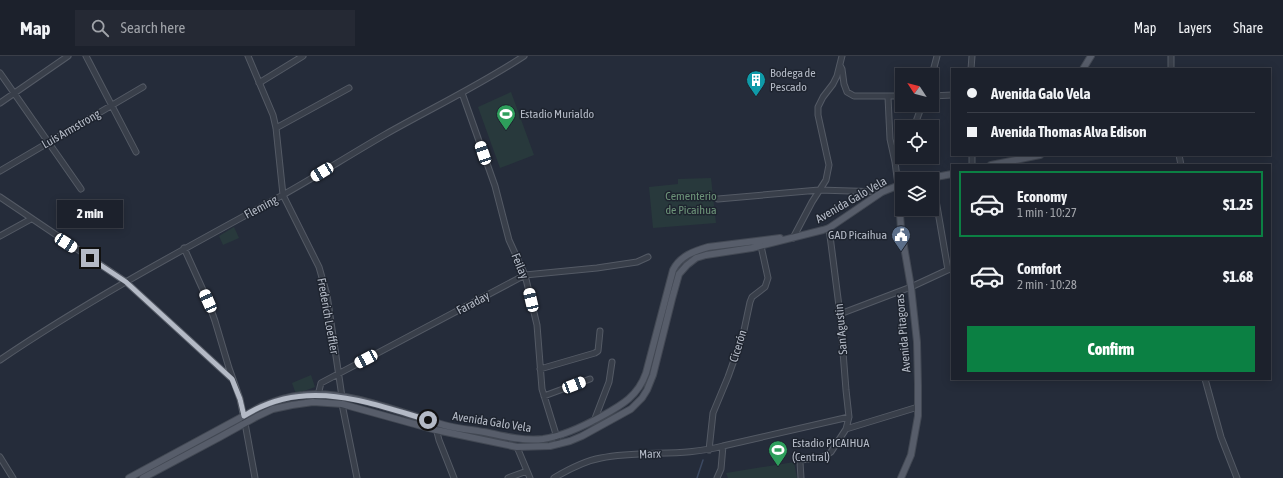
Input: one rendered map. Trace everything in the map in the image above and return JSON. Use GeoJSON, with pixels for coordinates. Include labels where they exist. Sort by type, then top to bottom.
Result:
{"type":"FeatureCollection","features":[{"type":"Feature","properties":{"kind":"main road"},"geometry":{"type":"LineString","coordinates":[[1083,68],[1091,56]]}},
{"type":"Feature","properties":{"kind":"main road"},"geometry":{"type":"LineString","coordinates":[[996,164],[1035,156]]}},
{"type":"Feature","properties":{"kind":"main road"},"geometry":{"type":"LineString","coordinates":[[939,177],[951,174]]}},
{"type":"Feature","properties":{"kind":"main road","name":"Avenida Galo Vela"},"geometry":{"type":"LineString","coordinates":[[147,474],[262,406],[303,395],[318,395],[342,400],[436,430],[518,447],[540,447],[558,444],[582,436],[624,413],[642,398],[647,390],[653,375],[679,274],[687,265],[696,258],[761,246],[829,228],[882,192],[895,187]]}},
{"type":"Feature","properties":{"kind":"main road","name":"Avenida Pitagoras"},"geometry":{"type":"LineString","coordinates":[[901,216],[901,229],[911,287],[917,342],[918,407],[918,416],[911,455],[901,478]]}},
{"type":"Feature","properties":{"kind":"main road","name":"Avenida Galo Vela"},"geometry":{"type":"LineString","coordinates":[[129,478],[147,474],[256,417],[292,405],[321,402],[342,400],[360,401],[446,426],[518,439],[532,440],[556,436],[594,421],[624,404],[633,396],[642,383],[673,270],[680,260],[697,250],[708,247],[780,238],[790,239]]}},
{"type":"Feature","properties":{"kind":"street"},"geometry":{"type":"LineString","coordinates":[[0,102],[68,56]]}},
{"type":"Feature","properties":{"kind":"street"},"geometry":{"type":"LineString","coordinates":[[86,56],[136,152]]}},
{"type":"Feature","properties":{"kind":"street"},"geometry":{"type":"LineString","coordinates":[[248,56],[276,128],[283,195]]}},
{"type":"Feature","properties":{"kind":"street"},"geometry":{"type":"LineString","coordinates":[[259,83],[303,56]]}},
{"type":"Feature","properties":{"kind":"street","name":"Fleming"},"geometry":{"type":"LineString","coordinates":[[0,360],[184,248],[283,195],[389,132],[462,93],[524,56]]}},
{"type":"Feature","properties":{"kind":"street"},"geometry":{"type":"LineString","coordinates":[[790,239],[826,180],[829,165],[818,115],[818,107],[823,97],[833,84],[842,56]]}},
{"type":"Feature","properties":{"kind":"street"},"geometry":{"type":"LineString","coordinates":[[934,68],[938,56]]}},
{"type":"Feature","properties":{"kind":"street"},"geometry":{"type":"LineString","coordinates":[[971,68],[972,56]]}},
{"type":"Feature","properties":{"kind":"street"},"geometry":{"type":"LineString","coordinates":[[1171,56],[1171,68]]}},
{"type":"Feature","properties":{"kind":"street"},"geometry":{"type":"LineString","coordinates":[[840,65],[847,92],[854,96],[895,96]]}},
{"type":"Feature","properties":{"kind":"street"},"geometry":{"type":"LineString","coordinates":[[0,73],[81,188]]}},
{"type":"Feature","properties":{"kind":"street","name":"Luis Armstrong"},"geometry":{"type":"LineString","coordinates":[[0,171],[143,87]]}},
{"type":"Feature","properties":{"kind":"street"},"geometry":{"type":"LineString","coordinates":[[276,128],[349,88]]}},
{"type":"Feature","properties":{"kind":"street","name":"Feilay"},"geometry":{"type":"LineString","coordinates":[[462,93],[495,186],[509,240],[525,275],[537,325],[540,369],[544,396],[558,444]]}},
{"type":"Feature","properties":{"kind":"street"},"geometry":{"type":"LineString","coordinates":[[939,96],[951,95]]}},
{"type":"Feature","properties":{"kind":"street"},"geometry":{"type":"LineString","coordinates":[[888,96],[890,139],[895,162]]}},
{"type":"Feature","properties":{"kind":"street"},"geometry":{"type":"LineString","coordinates":[[718,199],[819,190],[882,192]]}},
{"type":"Feature","properties":{"kind":"street","name":"Frederich Loeffler"},"geometry":{"type":"LineString","coordinates":[[283,195],[319,266],[327,295],[342,400],[358,478]]}},
{"type":"Feature","properties":{"kind":"street"},"geometry":{"type":"LineString","coordinates":[[0,197],[126,282],[232,379]]}},
{"type":"Feature","properties":{"kind":"street"},"geometry":{"type":"LineString","coordinates":[[840,314],[911,287],[950,269],[939,213]]}},
{"type":"Feature","properties":{"kind":"street"},"geometry":{"type":"LineString","coordinates":[[0,236],[31,219]]}},
{"type":"Feature","properties":{"kind":"street","name":"San Agustin"},"geometry":{"type":"LineString","coordinates":[[829,228],[840,314],[849,417],[846,429]]}},
{"type":"Feature","properties":{"kind":"street","name":"Cicerón"},"geometry":{"type":"LineString","coordinates":[[709,450],[713,413],[728,377],[740,342],[750,302],[752,297],[765,286],[768,278],[761,246]]}},
{"type":"Feature","properties":{"kind":"street"},"geometry":{"type":"LineString","coordinates":[[184,248],[215,321],[232,379],[240,399],[255,478]]}},
{"type":"Feature","properties":{"kind":"street","name":"Faraday"},"geometry":{"type":"LineString","coordinates":[[318,395],[319,386],[321,383],[525,275],[597,268],[637,262],[648,257]]}},
{"type":"Feature","properties":{"kind":"street"},"geometry":{"type":"LineString","coordinates":[[540,369],[595,353],[598,351],[600,331]]}},
{"type":"Feature","properties":{"kind":"street"},"geometry":{"type":"LineString","coordinates":[[594,421],[609,382],[612,362]]}},
{"type":"Feature","properties":{"kind":"street"},"geometry":{"type":"LineString","coordinates":[[544,396],[590,379]]}},
{"type":"Feature","properties":{"kind":"street"},"geometry":{"type":"LineString","coordinates":[[1206,380],[1221,437],[1237,478]]}},
{"type":"Feature","properties":{"kind":"street"},"geometry":{"type":"LineString","coordinates":[[802,478],[799,463],[802,460],[828,455],[846,429],[918,407]]}},
{"type":"Feature","properties":{"kind":"street","name":"Marx"},"geometry":{"type":"LineString","coordinates":[[554,478],[573,466],[601,458],[626,454],[696,452],[709,450],[849,417]]}},
{"type":"Feature","properties":{"kind":"street"},"geometry":{"type":"LineString","coordinates":[[435,422],[436,430],[454,478]]}},
{"type":"Feature","properties":{"kind":"street"},"geometry":{"type":"LineString","coordinates":[[718,476],[723,446]]}},
{"type":"Feature","properties":{"kind":"street"},"geometry":{"type":"LineString","coordinates":[[518,447],[530,478]]}},
{"type":"Feature","properties":{"kind":"street"},"geometry":{"type":"LineString","coordinates":[[0,457],[13,478]]}},
{"type":"Feature","properties":{"kind":"street"},"geometry":{"type":"LineString","coordinates":[[508,478],[527,471]]}},
{"type":"Feature","properties":{"kind":"green space","name":"Estadio Murialdo"},"geometry":{"type":"Polygon","coordinates":[[[511,92],[534,155],[500,168],[478,107],[511,92]]]}},
{"type":"Feature","properties":{"kind":"green space","name":"Cementerio de Picaihua"},"geometry":{"type":"Polygon","coordinates":[[[711,178],[716,223],[653,228],[649,187],[678,184],[678,179],[711,178]]]}},
{"type":"Feature","properties":{"kind":"green space"},"geometry":{"type":"Polygon","coordinates":[[[234,227],[239,238],[223,245],[219,236],[234,227]]]}},
{"type":"Feature","properties":{"kind":"green space"},"geometry":{"type":"Polygon","coordinates":[[[311,375],[315,387],[296,394],[292,383],[311,375]]]}},
{"type":"Feature","properties":{"kind":"green space","name":"Estadio PICAIHUA (Central)"},"geometry":{"type":"Polygon","coordinates":[[[794,462],[797,478],[728,478],[726,473],[794,462]]]}},
{"type":"Feature","properties":{"kind":"waterway"},"geometry":{"type":"LineString","coordinates":[[697,478],[703,460]]}},
{"type":"Feature","properties":{"kind":"place","name":"Bodega de Pescado"},"geometry":{"type":"Point","coordinates":[756,97]}},
{"type":"Feature","properties":{"kind":"place","name":"Estadio Murialdo"},"geometry":{"type":"Point","coordinates":[506,131]}},
{"type":"Feature","properties":{"kind":"place","name":"GAD Picaihua"},"geometry":{"type":"Point","coordinates":[901,252]}},
{"type":"Feature","properties":{"kind":"place","name":"Estadio PICAIHUA (Central)"},"geometry":{"type":"Point","coordinates":[778,467]}},
{"type":"Feature","properties":{"kind":"route"},"geometry":{"type":"LineString","coordinates":[[90,258],[126,282],[184,333],[232,379],[240,399],[244,416],[271,402],[303,395],[318,395],[334,396],[360,401],[428,420]]}}]}
